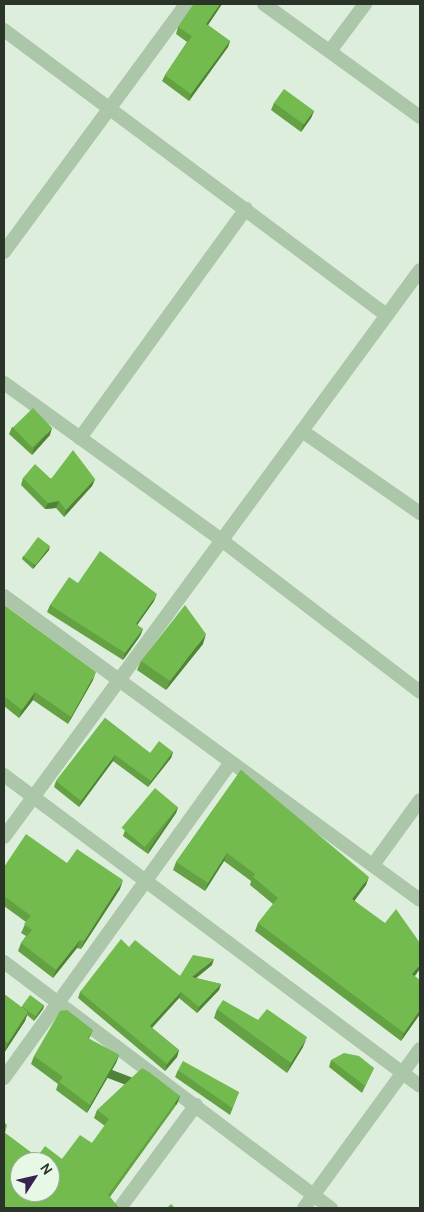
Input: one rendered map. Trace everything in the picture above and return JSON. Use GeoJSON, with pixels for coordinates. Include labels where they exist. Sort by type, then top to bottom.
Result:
{"type":"FeatureCollection","features":[{"type":"Feature","properties":{"kind":"street"},"geometry":{"type":"LineString","coordinates":[[4,252],[186,4]]}},
{"type":"Feature","properties":{"kind":"street"},"geometry":{"type":"LineString","coordinates":[[264,4],[420,117]]}},
{"type":"Feature","properties":{"kind":"street"},"geometry":{"type":"LineString","coordinates":[[330,51],[365,4]]}},
{"type":"Feature","properties":{"kind":"street"},"geometry":{"type":"LineString","coordinates":[[4,30],[112,107],[386,315]]}},
{"type":"Feature","properties":{"kind":"street"},"geometry":{"type":"LineString","coordinates":[[80,438],[246,210]]}},
{"type":"Feature","properties":{"kind":"street"},"geometry":{"type":"LineString","coordinates":[[4,837],[220,538],[420,270]]}},
{"type":"Feature","properties":{"kind":"street"},"geometry":{"type":"LineString","coordinates":[[4,383],[220,538],[420,692]]}},
{"type":"Feature","properties":{"kind":"street"},"geometry":{"type":"LineString","coordinates":[[302,430],[420,513]]}},
{"type":"Feature","properties":{"kind":"street"},"geometry":{"type":"LineString","coordinates":[[4,596],[230,764],[420,900]]}},
{"type":"Feature","properties":{"kind":"street"},"geometry":{"type":"LineString","coordinates":[[4,1078],[230,764]]}},
{"type":"Feature","properties":{"kind":"street"},"geometry":{"type":"LineString","coordinates":[[4,775],[420,1086]]}},
{"type":"Feature","properties":{"kind":"street"},"geometry":{"type":"LineString","coordinates":[[373,865],[420,800]]}},
{"type":"Feature","properties":{"kind":"street"},"geometry":{"type":"LineString","coordinates":[[4,962],[331,1208]]}},
{"type":"Feature","properties":{"kind":"street"},"geometry":{"type":"LineString","coordinates":[[304,1208],[420,1049]]}},
{"type":"Feature","properties":{"kind":"street"},"geometry":{"type":"LineString","coordinates":[[120,1208],[196,1105]]}},
{"type":"Feature","properties":{"kind":"building"},"geometry":{"type":"Polygon","coordinates":[[[194,4],[220,4],[206,24],[230,41],[191,94],[165,75],[192,36],[178,27],[194,4]]]}},
{"type":"Feature","properties":{"kind":"building"},"geometry":{"type":"Polygon","coordinates":[[[284,89],[314,111],[304,125],[274,103],[284,89]]]}},
{"type":"Feature","properties":{"kind":"building"},"geometry":{"type":"Polygon","coordinates":[[[33,408],[52,428],[32,448],[13,427],[33,408]]]}},
{"type":"Feature","properties":{"kind":"building"},"geometry":{"type":"Polygon","coordinates":[[[73,450],[95,479],[66,510],[59,501],[48,503],[23,478],[35,464],[51,479],[73,450]]]}},
{"type":"Feature","properties":{"kind":"building"},"geometry":{"type":"Polygon","coordinates":[[[38,537],[50,546],[36,565],[24,556],[38,537]]]}},
{"type":"Feature","properties":{"kind":"building"},"geometry":{"type":"Polygon","coordinates":[[[100,551],[157,594],[136,624],[143,629],[125,653],[50,605],[69,577],[78,583],[100,551]]]}},
{"type":"Feature","properties":{"kind":"building"},"geometry":{"type":"Polygon","coordinates":[[[4,605],[96,672],[71,717],[35,692],[22,710],[4,696],[4,605]]]}},
{"type":"Feature","properties":{"kind":"building"},"geometry":{"type":"Polygon","coordinates":[[[185,605],[206,634],[170,681],[141,661],[185,605]]]}},
{"type":"Feature","properties":{"kind":"building"},"geometry":{"type":"Polygon","coordinates":[[[105,718],[150,753],[159,741],[173,752],[151,781],[115,755],[81,801],[56,781],[105,718]]]}},
{"type":"Feature","properties":{"kind":"building"},"geometry":{"type":"Polygon","coordinates":[[[241,770],[369,877],[352,899],[385,923],[396,909],[420,943],[420,965],[412,974],[420,980],[420,1010],[404,1033],[258,923],[278,898],[253,877],[255,874],[227,853],[208,883],[176,862],[241,770]]]}},
{"type":"Feature","properties":{"kind":"building"},"geometry":{"type":"Polygon","coordinates":[[[155,788],[178,807],[145,847],[122,828],[155,788]]]}},
{"type":"Feature","properties":{"kind":"building"},"geometry":{"type":"Polygon","coordinates":[[[26,834],[67,863],[77,849],[123,880],[84,941],[80,940],[56,970],[21,943],[32,930],[24,924],[31,916],[4,896],[4,867],[26,834]]]}},
{"type":"Feature","properties":{"kind":"building"},"geometry":{"type":"Polygon","coordinates":[[[121,939],[129,947],[135,940],[180,976],[193,955],[214,959],[192,977],[221,984],[199,1007],[181,992],[150,1026],[179,1050],[167,1064],[80,992],[121,939]]]}},
{"type":"Feature","properties":{"kind":"building"},"geometry":{"type":"Polygon","coordinates":[[[4,994],[28,1012],[8,1043],[4,1040],[4,994]]]}},
{"type":"Feature","properties":{"kind":"building"},"geometry":{"type":"Polygon","coordinates":[[[30,995],[44,1005],[36,1016],[22,1006],[30,995]]]}},
{"type":"Feature","properties":{"kind":"building"},"geometry":{"type":"Polygon","coordinates":[[[223,1000],[258,1020],[267,1009],[307,1037],[291,1063],[217,1009],[223,1000]]]}},
{"type":"Feature","properties":{"kind":"building"},"geometry":{"type":"Polygon","coordinates":[[[67,1010],[93,1030],[88,1038],[119,1055],[90,1105],[59,1082],[63,1077],[34,1056],[60,1011],[67,1010]]]}},
{"type":"Feature","properties":{"kind":"building"},"geometry":{"type":"Polygon","coordinates":[[[344,1053],[359,1056],[374,1068],[365,1086],[331,1060],[344,1053]]]}},
{"type":"Feature","properties":{"kind":"building"},"geometry":{"type":"Polygon","coordinates":[[[183,1061],[239,1092],[232,1108],[178,1070],[183,1061]]]}},
{"type":"Feature","properties":{"kind":"building"},"geometry":{"type":"Polygon","coordinates":[[[142,1068],[180,1096],[108,1195],[118,1207],[128,1208],[4,1208],[4,1122],[7,1125],[5,1133],[30,1152],[10,1152],[10,1202],[60,1202],[60,1157],[62,1159],[80,1135],[92,1143],[109,1119],[97,1110],[142,1068]]]}},
{"type":"Feature","properties":{"kind":"building"},"geometry":{"type":"Polygon","coordinates":[[[45,1146],[53,1152],[41,1152],[45,1146]]]}},
{"type":"Feature","properties":{"kind":"building"},"geometry":{"type":"Polygon","coordinates":[[[171,1204],[175,1208],[167,1208],[171,1204]]]}}]}
